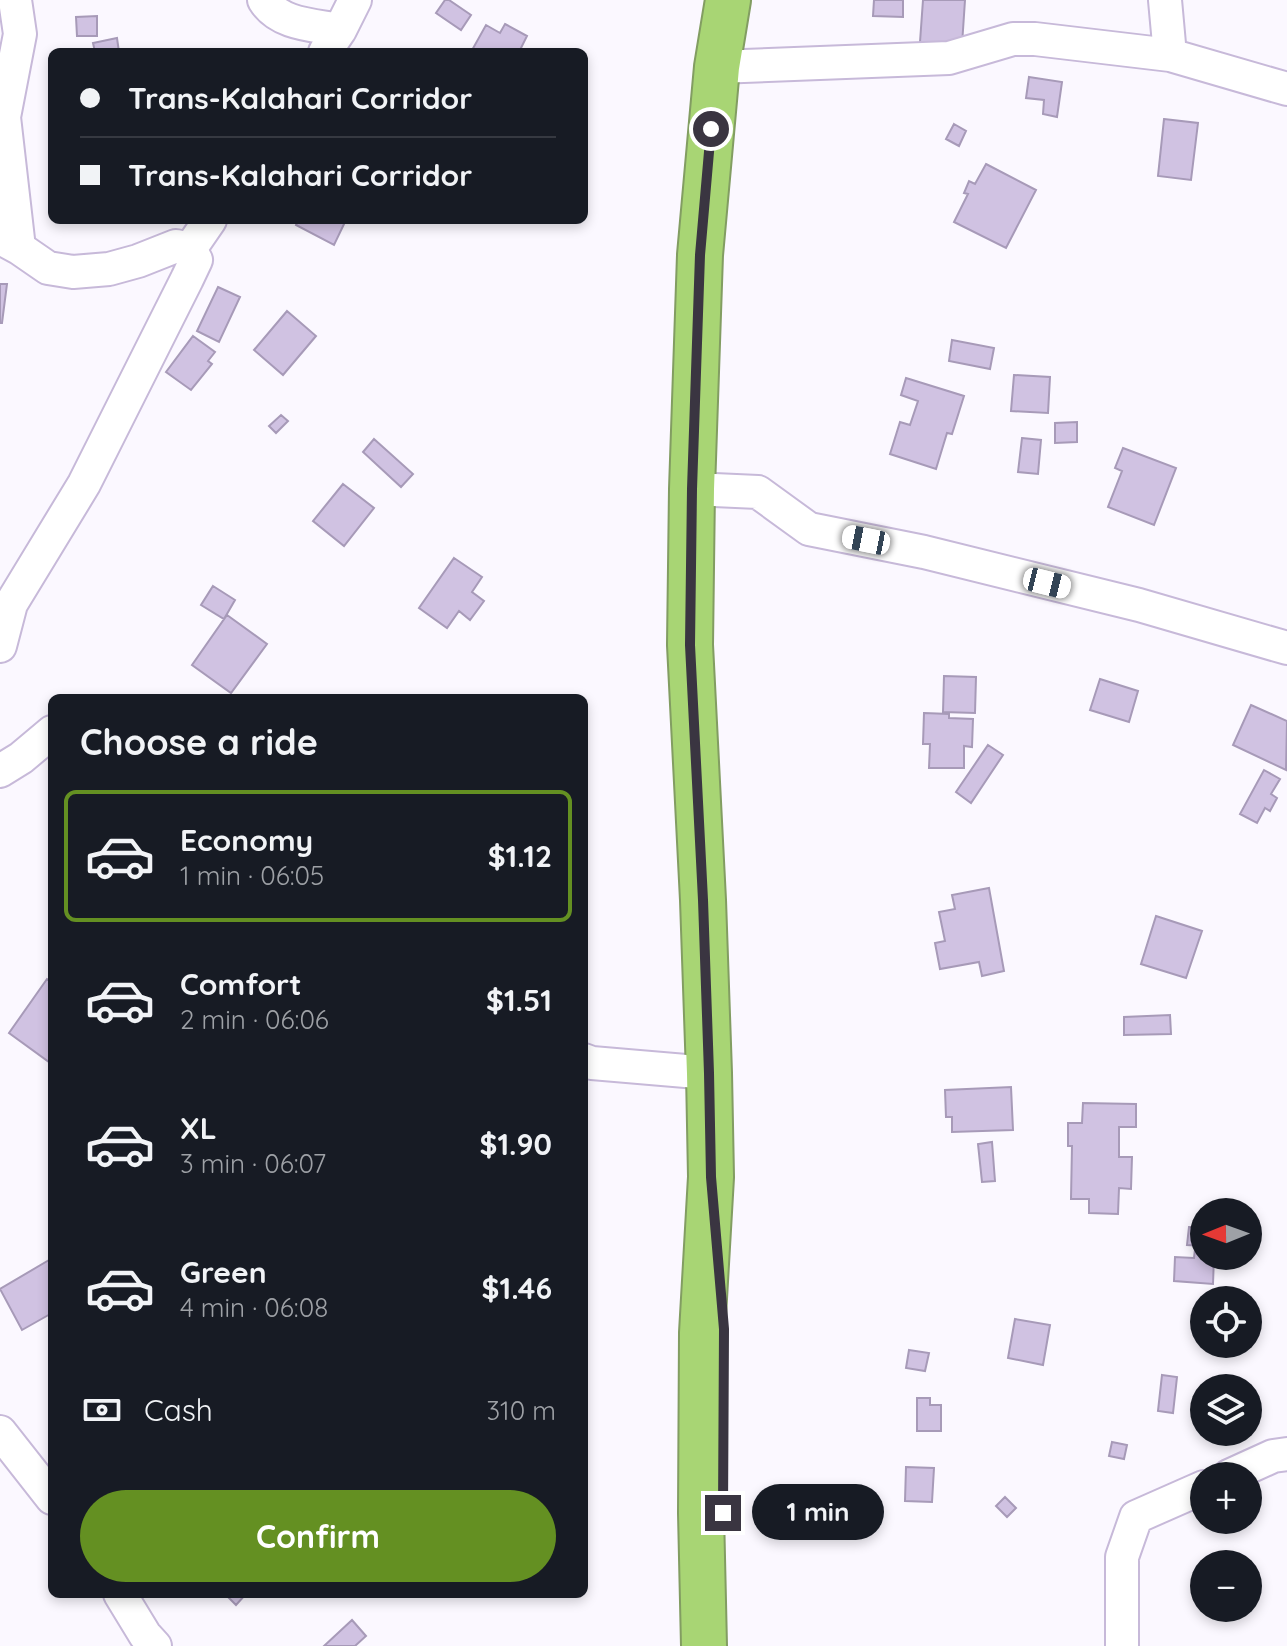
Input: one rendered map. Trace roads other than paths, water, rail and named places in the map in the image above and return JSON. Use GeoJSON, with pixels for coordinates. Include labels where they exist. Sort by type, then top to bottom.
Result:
{"type":"FeatureCollection","features":[{"type":"Feature","properties":{"kind":"highway"},"geometry":{"type":"LineString","coordinates":[[707,1641],[723,1513],[724,1329],[711,1177],[690,645],[700,255],[717,67],[728,0]]}},
{"type":"Feature","properties":{"kind":"street"},"geometry":{"type":"LineString","coordinates":[[0,646],[6,603],[84,484],[196,260],[190,249],[176,246],[109,269],[73,272],[48,268],[9,243],[4,117],[20,34],[15,0]]}},
{"type":"Feature","properties":{"kind":"street"},"geometry":{"type":"LineString","coordinates":[[264,0],[269,8],[289,20],[333,41],[355,0]]}},
{"type":"Feature","properties":{"kind":"street"},"geometry":{"type":"LineString","coordinates":[[1165,0],[1170,55]]}},
{"type":"Feature","properties":{"kind":"street"},"geometry":{"type":"LineString","coordinates":[[717,67],[949,58],[1013,39],[1035,39],[1170,55],[1287,89]]}},
{"type":"Feature","properties":{"kind":"street"},"geometry":{"type":"LineString","coordinates":[[190,249],[207,224]]}},
{"type":"Feature","properties":{"kind":"street"},"geometry":{"type":"LineString","coordinates":[[692,489],[758,492],[809,529],[924,552],[1139,605],[1287,648]]}},
{"type":"Feature","properties":{"kind":"street"},"geometry":{"type":"LineString","coordinates":[[0,771],[48,735]]}},
{"type":"Feature","properties":{"kind":"street"},"geometry":{"type":"LineString","coordinates":[[588,1062],[709,1073]]}},
{"type":"Feature","properties":{"kind":"street"},"geometry":{"type":"LineString","coordinates":[[0,1432],[48,1493]]}},
{"type":"Feature","properties":{"kind":"street"},"geometry":{"type":"LineString","coordinates":[[1260,1462],[1287,1454]]}},
{"type":"Feature","properties":{"kind":"street"},"geometry":{"type":"LineString","coordinates":[[1122,1646],[1122,1557],[1136,1517],[1190,1493]]}},
{"type":"Feature","properties":{"kind":"street"},"geometry":{"type":"LineString","coordinates":[[122,1598],[155,1646]]}}]}
